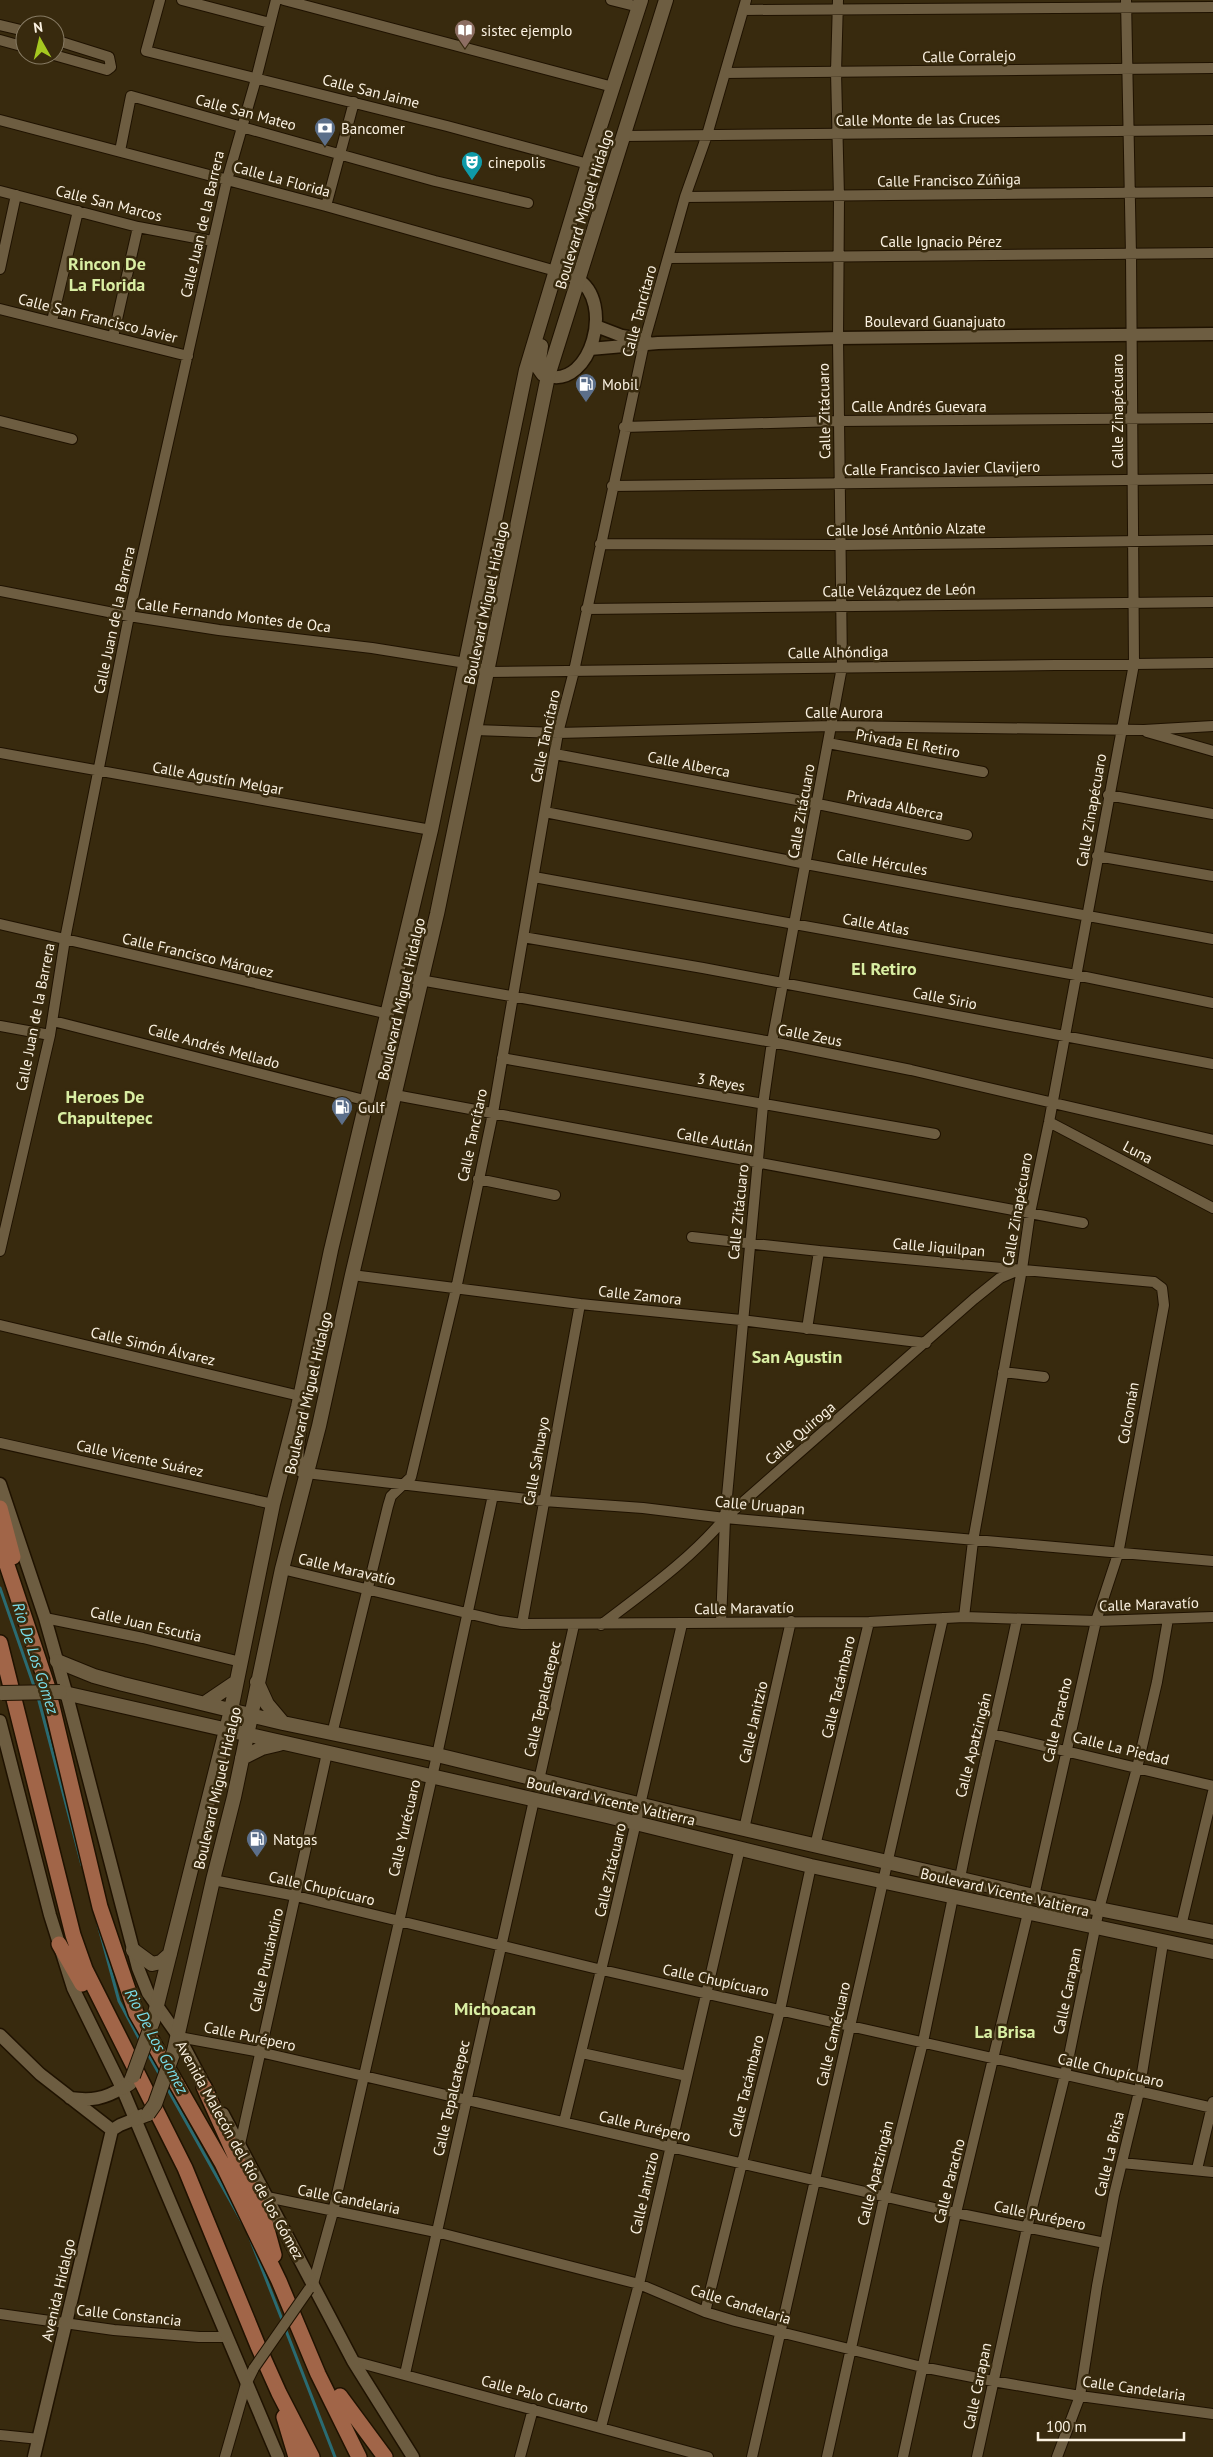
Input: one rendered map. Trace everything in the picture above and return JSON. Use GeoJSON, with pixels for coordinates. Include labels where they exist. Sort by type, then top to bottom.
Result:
{"type":"FeatureCollection","features":[{"type":"Feature","properties":{"kind":"main road","name":"Boulevard Miguel Hidalgo"},"geometry":{"type":"LineString","coordinates":[[142,2117],[155,2104],[179,2038],[213,1880],[252,1715],[257,1682],[282,1569],[319,1426],[352,1275],[421,982],[488,672],[548,376],[666,0]]}},
{"type":"Feature","properties":{"kind":"main road","name":"Boulevard Miguel Hidalgo"},"geometry":{"type":"LineString","coordinates":[[122,2088],[130,2083],[155,2014],[231,1710],[274,1504],[299,1401],[331,1250],[389,1014],[431,830],[526,370],[588,164],[640,4]]}},
{"type":"Feature","properties":{"kind":"main road"},"geometry":{"type":"LineString","coordinates":[[548,376],[540,371],[537,364],[551,311],[552,287]]}},
{"type":"Feature","properties":{"kind":"main road"},"geometry":{"type":"LineString","coordinates":[[299,1401],[297,1463],[299,1468],[306,1473]]}},
{"type":"Feature","properties":{"kind":"main road"},"geometry":{"type":"LineString","coordinates":[[0,1508],[13,1555],[21,1610]]}},
{"type":"Feature","properties":{"kind":"main road","name":"Avenida Malecón del Río de los Gómez"},"geometry":{"type":"LineString","coordinates":[[0,1544],[47,1685],[100,1907],[136,2013],[222,2163],[279,2281],[304,2341],[359,2457]]}},
{"type":"Feature","properties":{"kind":"main road"},"geometry":{"type":"LineString","coordinates":[[0,1643],[78,1952],[134,2072],[201,2203],[279,2394],[312,2457]]}},
{"type":"Feature","properties":{"kind":"main road","name":"Boulevard Vicente Valtierra"},"geometry":{"type":"LineString","coordinates":[[57,1662],[94,1676],[283,1723],[437,1755],[641,1805],[1034,1896],[1213,1932]]}},
{"type":"Feature","properties":{"kind":"main road"},"geometry":{"type":"LineString","coordinates":[[88,1696],[86,1686],[94,1676]]}},
{"type":"Feature","properties":{"kind":"main road"},"geometry":{"type":"LineString","coordinates":[[205,1703],[236,1682]]}},
{"type":"Feature","properties":{"kind":"main road"},"geometry":{"type":"LineString","coordinates":[[257,1682],[267,1704],[283,1723]]}},
{"type":"Feature","properties":{"kind":"main road","name":"Boulevard Vicente Valtierra"},"geometry":{"type":"LineString","coordinates":[[1,1693],[63,1692],[88,1696],[247,1735],[636,1823],[811,1866],[1096,1929],[1213,1952]]}},
{"type":"Feature","properties":{"kind":"main road"},"geometry":{"type":"LineString","coordinates":[[242,1758],[272,1745],[292,1744]]}},
{"type":"Feature","properties":{"kind":"main road"},"geometry":{"type":"LineString","coordinates":[[59,1944],[111,2038],[134,2072]]}},
{"type":"Feature","properties":{"kind":"main road"},"geometry":{"type":"LineString","coordinates":[[133,1950],[152,1964],[161,1962],[170,1954]]}},
{"type":"Feature","properties":{"kind":"main road"},"geometry":{"type":"LineString","coordinates":[[204,2087],[265,2222],[279,2281]]}},
{"type":"Feature","properties":{"kind":"main road"},"geometry":{"type":"LineString","coordinates":[[304,2341],[348,2410],[385,2457]]}},
{"type":"Feature","properties":{"kind":"main road"},"geometry":{"type":"LineString","coordinates":[[279,2394],[296,2457]]}},
{"type":"Feature","properties":{"kind":"street","name":"Calle San Jaime"},"geometry":{"type":"LineString","coordinates":[[160,0],[146,50],[354,102],[588,164]]}},
{"type":"Feature","properties":{"kind":"street"},"geometry":{"type":"LineString","coordinates":[[182,0],[270,23]]}},
{"type":"Feature","properties":{"kind":"street","name":"Calle Juan de la Barrera"},"geometry":{"type":"LineString","coordinates":[[0,1250],[50,1035],[65,939],[129,616],[212,241],[276,0]]}},
{"type":"Feature","properties":{"kind":"street"},"geometry":{"type":"LineString","coordinates":[[284,0],[612,87]]}},
{"type":"Feature","properties":{"kind":"street"},"geometry":{"type":"LineString","coordinates":[[611,0],[640,4]]}},
{"type":"Feature","properties":{"kind":"street"},"geometry":{"type":"LineString","coordinates":[[745,5],[1126,4],[1213,7]]}},
{"type":"Feature","properties":{"kind":"street","name":"Calle Zinapécuaro"},"geometry":{"type":"LineString","coordinates":[[964,1617],[973,1541],[1022,1269],[1030,1213],[1053,1102],[1108,795],[1134,664],[1132,602],[1132,335],[1126,4]]}},
{"type":"Feature","properties":{"kind":"street","name":"Calle Tancítaro"},"geometry":{"type":"LineString","coordinates":[[404,1485],[410,1477],[456,1289],[493,1113],[558,733],[574,671],[624,427],[644,342],[685,197],[707,135],[745,5]]}},
{"type":"Feature","properties":{"kind":"street","name":"Calle Zitácuaro"},"geometry":{"type":"LineString","coordinates":[[721,1623],[725,1518],[763,1105],[772,1042],[818,804],[842,667],[838,338],[839,197],[836,72],[838,5]]}},
{"type":"Feature","properties":{"kind":"street"},"geometry":{"type":"LineString","coordinates":[[0,25],[15,29]]}},
{"type":"Feature","properties":{"kind":"street"},"geometry":{"type":"LineString","coordinates":[[0,40],[15,44]]}},
{"type":"Feature","properties":{"kind":"street"},"geometry":{"type":"LineString","coordinates":[[65,43],[109,57],[112,68],[107,70],[65,58]]}},
{"type":"Feature","properties":{"kind":"street","name":"Calle Corralejo"},"geometry":{"type":"LineString","coordinates":[[725,73],[1213,68]]}},
{"type":"Feature","properties":{"kind":"street","name":"Calle San Mateo"},"geometry":{"type":"LineString","coordinates":[[120,152],[131,96],[341,153],[435,181],[528,203]]}},
{"type":"Feature","properties":{"kind":"street"},"geometry":{"type":"LineString","coordinates":[[326,206],[354,102]]}},
{"type":"Feature","properties":{"kind":"street","name":"Calle La Florida"},"geometry":{"type":"LineString","coordinates":[[0,120],[326,206],[556,271]]}},
{"type":"Feature","properties":{"kind":"street","name":"Calle Monte de las Cruces"},"geometry":{"type":"LineString","coordinates":[[624,136],[1213,130]]}},
{"type":"Feature","properties":{"kind":"street","name":"Calle San Marcos"},"geometry":{"type":"LineString","coordinates":[[0,191],[138,226],[212,241]]}},
{"type":"Feature","properties":{"kind":"street","name":"Calle Francisco Zúñiga"},"geometry":{"type":"LineString","coordinates":[[685,197],[1213,192]]}},
{"type":"Feature","properties":{"kind":"street"},"geometry":{"type":"LineString","coordinates":[[0,268],[16,195]]}},
{"type":"Feature","properties":{"kind":"street"},"geometry":{"type":"LineString","coordinates":[[52,321],[78,211]]}},
{"type":"Feature","properties":{"kind":"street"},"geometry":{"type":"LineString","coordinates":[[113,337],[138,226]]}},
{"type":"Feature","properties":{"kind":"street","name":"Calle Ignacio Pérez"},"geometry":{"type":"LineString","coordinates":[[669,258],[1213,253]]}},
{"type":"Feature","properties":{"kind":"street"},"geometry":{"type":"LineString","coordinates":[[548,376],[558,377],[564,375],[580,363],[590,349],[596,326],[594,304],[590,294],[579,279],[556,271]]}},
{"type":"Feature","properties":{"kind":"street","name":"Calle San Francisco Javier"},"geometry":{"type":"LineString","coordinates":[[0,309],[188,356]]}},
{"type":"Feature","properties":{"kind":"street","name":"Boulevard Guanajuato"},"geometry":{"type":"LineString","coordinates":[[596,326],[622,336],[644,342],[658,343],[838,338],[1213,334]]}},
{"type":"Feature","properties":{"kind":"street","name":"Boulevard Guanajuato"},"geometry":{"type":"LineString","coordinates":[[590,349],[644,342]]}},
{"type":"Feature","properties":{"kind":"street","name":"Calle Andrés Guevara"},"geometry":{"type":"LineString","coordinates":[[624,427],[839,421],[1213,418]]}},
{"type":"Feature","properties":{"kind":"street"},"geometry":{"type":"LineString","coordinates":[[0,421],[72,439]]}},
{"type":"Feature","properties":{"kind":"street","name":"Calle Francisco Javier Clavijero"},"geometry":{"type":"LineString","coordinates":[[612,486],[1213,479]]}},
{"type":"Feature","properties":{"kind":"street","name":"Calle José Antônio Alzate"},"geometry":{"type":"LineString","coordinates":[[600,544],[842,545],[1213,540]]}},
{"type":"Feature","properties":{"kind":"street","name":"Calle Fernando Montes de Oca"},"geometry":{"type":"LineString","coordinates":[[0,591],[129,616],[219,630],[372,648],[466,663]]}},
{"type":"Feature","properties":{"kind":"street","name":"Calle Velázquez de León"},"geometry":{"type":"LineString","coordinates":[[586,609],[1213,602]]}},
{"type":"Feature","properties":{"kind":"street","name":"Calle Alhóndiga"},"geometry":{"type":"LineString","coordinates":[[466,663],[488,672],[1213,664]]}},
{"type":"Feature","properties":{"kind":"street","name":"Calle Aurora"},"geometry":{"type":"LineString","coordinates":[[475,730],[558,733],[831,726],[1144,730],[1213,726]]}},
{"type":"Feature","properties":{"kind":"street"},"geometry":{"type":"LineString","coordinates":[[1144,730],[1213,751]]}},
{"type":"Feature","properties":{"kind":"street","name":"Privada El Retiro"},"geometry":{"type":"LineString","coordinates":[[828,743],[983,772]]}},
{"type":"Feature","properties":{"kind":"street","name":"Calle Agustín Melgar"},"geometry":{"type":"LineString","coordinates":[[0,753],[431,830]]}},
{"type":"Feature","properties":{"kind":"street","name":"Calle Alberca"},"geometry":{"type":"LineString","coordinates":[[555,754],[818,804]]}},
{"type":"Feature","properties":{"kind":"street"},"geometry":{"type":"LineString","coordinates":[[1108,795],[1213,814]]}},
{"type":"Feature","properties":{"kind":"street","name":"Privada Alberca"},"geometry":{"type":"LineString","coordinates":[[818,804],[967,835]]}},
{"type":"Feature","properties":{"kind":"street","name":"Calle Hércules"},"geometry":{"type":"LineString","coordinates":[[545,812],[806,864],[1213,939]]}},
{"type":"Feature","properties":{"kind":"street"},"geometry":{"type":"LineString","coordinates":[[1097,856],[1213,876]]}},
{"type":"Feature","properties":{"kind":"street","name":"Calle Atlas"},"geometry":{"type":"LineString","coordinates":[[534,878],[1076,975],[1213,1003]]}},
{"type":"Feature","properties":{"kind":"street","name":"Calle Francisco Márquez"},"geometry":{"type":"LineString","coordinates":[[0,924],[389,1014]]}},
{"type":"Feature","properties":{"kind":"street","name":"Calle Sirio"},"geometry":{"type":"LineString","coordinates":[[523,937],[783,983],[1213,1064]]}},
{"type":"Feature","properties":{"kind":"street","name":"Calle Zeus"},"geometry":{"type":"LineString","coordinates":[[397,976],[421,982],[513,996],[772,1042],[1053,1102],[1213,1140]]}},
{"type":"Feature","properties":{"kind":"street","name":"Calle Andrés Mellado"},"geometry":{"type":"LineString","coordinates":[[52,1020],[368,1101]]}},
{"type":"Feature","properties":{"kind":"street"},"geometry":{"type":"LineString","coordinates":[[0,1026],[50,1035]]}},
{"type":"Feature","properties":{"kind":"street","name":"3 Reyes"},"geometry":{"type":"LineString","coordinates":[[502,1058],[935,1134]]}},
{"type":"Feature","properties":{"kind":"street","name":"Calle Autlán"},"geometry":{"type":"LineString","coordinates":[[395,1095],[1083,1223]]}},
{"type":"Feature","properties":{"kind":"street","name":"Luna"},"geometry":{"type":"LineString","coordinates":[[1049,1122],[1213,1208]]}},
{"type":"Feature","properties":{"kind":"street"},"geometry":{"type":"LineString","coordinates":[[478,1179],[555,1195]]}},
{"type":"Feature","properties":{"kind":"street","name":"Calle Jiquilpan"},"geometry":{"type":"LineString","coordinates":[[692,1237],[819,1251],[1154,1282]]}},
{"type":"Feature","properties":{"kind":"street"},"geometry":{"type":"LineString","coordinates":[[807,1329],[819,1251]]}},
{"type":"Feature","properties":{"kind":"street","name":"Calle Quiroga"},"geometry":{"type":"LineString","coordinates":[[602,1625],[709,1537],[725,1518],[989,1286],[1007,1274],[1022,1269]]}},
{"type":"Feature","properties":{"kind":"street","name":"Calle Zamora"},"geometry":{"type":"LineString","coordinates":[[352,1275],[580,1304],[742,1320],[926,1343]]}},
{"type":"Feature","properties":{"kind":"street","name":"Colcomán"},"geometry":{"type":"LineString","coordinates":[[1118,1554],[1164,1305],[1164,1291],[1154,1282]]}},
{"type":"Feature","properties":{"kind":"street","name":"Calle Sahuayo"},"geometry":{"type":"LineString","coordinates":[[522,1624],[580,1304]]}},
{"type":"Feature","properties":{"kind":"street","name":"Calle Simón Álvarez"},"geometry":{"type":"LineString","coordinates":[[0,1325],[299,1401]]}},
{"type":"Feature","properties":{"kind":"street"},"geometry":{"type":"LineString","coordinates":[[1003,1372],[1044,1377]]}},
{"type":"Feature","properties":{"kind":"street","name":"Calle Vicente Suárez"},"geometry":{"type":"LineString","coordinates":[[0,1443],[274,1504]]}},
{"type":"Feature","properties":{"kind":"street","name":"Calle Uruapan"},"geometry":{"type":"LineString","coordinates":[[306,1473],[544,1501],[644,1508],[725,1518],[1213,1561]]}},
{"type":"Feature","properties":{"kind":"street","name":"Avenida Malecón del Río de los Gómez"},"geometry":{"type":"LineString","coordinates":[[0,1484],[45,1618],[63,1692],[133,1950],[155,2014],[179,2038],[204,2087],[240,2144],[311,2287],[353,2361],[413,2457]]}},
{"type":"Feature","properties":{"kind":"street"},"geometry":{"type":"LineString","coordinates":[[332,1734],[391,1496],[404,1485]]}},
{"type":"Feature","properties":{"kind":"street","name":"Calle Yurécuaro"},"geometry":{"type":"LineString","coordinates":[[311,2287],[332,2212],[437,1755],[494,1495]]}},
{"type":"Feature","properties":{"kind":"street","name":"Calle Paracho"},"geometry":{"type":"LineString","coordinates":[[1034,1896],[1065,1750],[1096,1621],[1118,1554]]}},
{"type":"Feature","properties":{"kind":"street","name":"Calle Maravatío"},"geometry":{"type":"LineString","coordinates":[[282,1569],[500,1621],[522,1624],[869,1622],[964,1617],[1096,1621],[1213,1617]]}},
{"type":"Feature","properties":{"kind":"street","name":"Calle Juan Escutia"},"geometry":{"type":"LineString","coordinates":[[45,1618],[143,1638],[240,1662]]}},
{"type":"Feature","properties":{"kind":"street","name":"Calle Camécuaro"},"geometry":{"type":"LineString","coordinates":[[752,2457],[943,1618]]}},
{"type":"Feature","properties":{"kind":"street","name":"Calle Apatzingán"},"geometry":{"type":"LineString","coordinates":[[960,1878],[975,1800],[993,1734],[1017,1619]]}},
{"type":"Feature","properties":{"kind":"street","name":"Calle Carapan"},"geometry":{"type":"LineString","coordinates":[[977,2457],[1027,2228],[1065,2075],[1099,1909],[1137,1768],[1157,1682],[1168,1619]]}},
{"type":"Feature","properties":{"kind":"street","name":"Calle Janitzio"},"geometry":{"type":"LineString","coordinates":[[744,1829],[791,1622]]}},
{"type":"Feature","properties":{"kind":"street","name":"Calle Tacámbaro"},"geometry":{"type":"LineString","coordinates":[[815,1846],[869,1622]]}},
{"type":"Feature","properties":{"kind":"street","name":"Calle Zitácuaro"},"geometry":{"type":"LineString","coordinates":[[564,2122],[602,1970],[682,1624]]}},
{"type":"Feature","properties":{"kind":"street","name":"Calle Tepalcatepec"},"geometry":{"type":"LineString","coordinates":[[539,1780],[574,1625]]}},
{"type":"Feature","properties":{"kind":"street"},"geometry":{"type":"LineString","coordinates":[[0,1721],[59,1944],[73,1988],[122,2088],[142,2117],[226,2337],[278,2457]]}},
{"type":"Feature","properties":{"kind":"street","name":"Calle La Piedad"},"geometry":{"type":"LineString","coordinates":[[993,1734],[1213,1786]]}},
{"type":"Feature","properties":{"kind":"street","name":"Calle Puruándiro"},"geometry":{"type":"LineString","coordinates":[[240,2144],[327,1753]]}},
{"type":"Feature","properties":{"kind":"street"},"geometry":{"type":"LineString","coordinates":[[1181,1926],[1213,1792]]}},
{"type":"Feature","properties":{"kind":"street","name":"Calle Tepalcatepec"},"geometry":{"type":"LineString","coordinates":[[405,2374],[534,1800]]}},
{"type":"Feature","properties":{"kind":"street","name":"Calle Janitzio"},"geometry":{"type":"LineString","coordinates":[[601,2427],[639,2284],[740,1848]]}},
{"type":"Feature","properties":{"kind":"street","name":"Calle Tacámbaro"},"geometry":{"type":"LineString","coordinates":[[705,2312],[780,2010],[811,1866]]}},
{"type":"Feature","properties":{"kind":"street","name":"Calle Chupícuaro"},"geometry":{"type":"LineString","coordinates":[[213,1880],[296,1896],[602,1970],[1139,2092],[1212,2105]]}},
{"type":"Feature","properties":{"kind":"street","name":"Calle Apatzingán"},"geometry":{"type":"LineString","coordinates":[[827,2457],[885,2194],[923,2042],[953,1897]]}},
{"type":"Feature","properties":{"kind":"street","name":"Calle Paracho"},"geometry":{"type":"LineString","coordinates":[[903,2457],[956,2213],[995,2058],[1028,1913]]}},
{"type":"Feature","properties":{"kind":"street","name":"Calle La Brisa"},"geometry":{"type":"LineString","coordinates":[[1057,2457],[1080,2396],[1105,2243],[1139,2092],[1163,1943]]}},
{"type":"Feature","properties":{"kind":"street"},"geometry":{"type":"LineString","coordinates":[[0,2035],[40,2074],[112,2130],[142,2117]]}},
{"type":"Feature","properties":{"kind":"street","name":"Calle Purépero"},"geometry":{"type":"LineString","coordinates":[[179,2038],[260,2052],[466,2101],[743,2162],[814,2180],[885,2194],[956,2213],[1105,2243]]}},
{"type":"Feature","properties":{"kind":"street"},"geometry":{"type":"LineString","coordinates":[[582,2053],[687,2076]]}},
{"type":"Feature","properties":{"kind":"street","name":"Boulevard Miguel Hidalgo"},"geometry":{"type":"LineString","coordinates":[[69,2098],[89,2100],[101,2098],[122,2088]]}},
{"type":"Feature","properties":{"kind":"street"},"geometry":{"type":"LineString","coordinates":[[1197,2169],[1212,2105]]}},
{"type":"Feature","properties":{"kind":"street","name":"Avenida Hidalgo"},"geometry":{"type":"LineString","coordinates":[[34,2457],[112,2130]]}},
{"type":"Feature","properties":{"kind":"street"},"geometry":{"type":"LineString","coordinates":[[1122,2163],[1213,2172]]}},
{"type":"Feature","properties":{"kind":"street","name":"Calle Candelaria"},"geometry":{"type":"LineString","coordinates":[[267,2197],[332,2212],[436,2232],[639,2284],[705,2312],[922,2367],[1080,2396],[1213,2414]]}},
{"type":"Feature","properties":{"kind":"street"},"geometry":{"type":"LineString","coordinates":[[225,2457],[246,2384],[254,2368],[311,2287]]}},
{"type":"Feature","properties":{"kind":"street","name":"Calle Constancia"},"geometry":{"type":"LineString","coordinates":[[0,2314],[168,2334],[226,2337]]}},
{"type":"Feature","properties":{"kind":"street","name":"Calle Palo Cuarto"},"geometry":{"type":"LineString","coordinates":[[353,2361],[601,2427],[682,2454],[708,2457]]}},
{"type":"Feature","properties":{"kind":"street"},"geometry":{"type":"LineString","coordinates":[[520,2457],[533,2409]]}},
{"type":"Feature","properties":{"kind":"street"},"geometry":{"type":"LineString","coordinates":[[0,2435],[39,2439]]}},
{"type":"Feature","properties":{"kind":"waterway","name":"Rio De Los Gomez"},"geometry":{"type":"LineString","coordinates":[[0,1588],[35,1689]]}},
{"type":"Feature","properties":{"kind":"waterway","name":"Rio De Los Gomez"},"geometry":{"type":"LineString","coordinates":[[38,1697],[82,1865]]}},
{"type":"Feature","properties":{"kind":"waterway","name":"Rio De Los Gomez"},"geometry":{"type":"LineString","coordinates":[[98,1924],[119,2001],[141,2042]]}},
{"type":"Feature","properties":{"kind":"waterway","name":"Rio De Los Gomez"},"geometry":{"type":"LineString","coordinates":[[147,2052],[161,2077]]}},
{"type":"Feature","properties":{"kind":"waterway","name":"Rio De Los Gomez"},"geometry":{"type":"LineString","coordinates":[[166,2086],[245,2227]]}},
{"type":"Feature","properties":{"kind":"waterway","name":"Rio De Los Gomez"},"geometry":{"type":"LineString","coordinates":[[248,2233],[283,2322]]}},
{"type":"Feature","properties":{"kind":"waterway","name":"Rio De Los Gomez"},"geometry":{"type":"LineString","coordinates":[[285,2328],[335,2457]]}},
{"type":"Feature","properties":{"kind":"place","name":"sistec ejemplo"},"geometry":{"type":"Point","coordinates":[465,49]}},
{"type":"Feature","properties":{"kind":"place","name":"Bancomer"},"geometry":{"type":"Point","coordinates":[325,147]}},
{"type":"Feature","properties":{"kind":"place","name":"cinepolis"},"geometry":{"type":"Point","coordinates":[472,181]}},
{"type":"Feature","properties":{"kind":"place","name":"Mobil"},"geometry":{"type":"Point","coordinates":[586,403]}},
{"type":"Feature","properties":{"kind":"place","name":"Gulf"},"geometry":{"type":"Point","coordinates":[342,1126]}},
{"type":"Feature","properties":{"kind":"place","name":"Natgas"},"geometry":{"type":"Point","coordinates":[257,1858]}},
{"type":"Feature","properties":{"kind":"district","name":"Rincon De La Florida"},"geometry":{"type":"Point","coordinates":[107,273]}},
{"type":"Feature","properties":{"kind":"district","name":"El Retiro"},"geometry":{"type":"Point","coordinates":[884,968]}},
{"type":"Feature","properties":{"kind":"district","name":"Heroes De Chapultepec"},"geometry":{"type":"Point","coordinates":[105,1106]}},
{"type":"Feature","properties":{"kind":"district","name":"San Agustin"},"geometry":{"type":"Point","coordinates":[797,1356]}},
{"type":"Feature","properties":{"kind":"district","name":"Michoacan"},"geometry":{"type":"Point","coordinates":[495,2008]}},
{"type":"Feature","properties":{"kind":"district","name":"La Brisa"},"geometry":{"type":"Point","coordinates":[1005,2031]}}]}
